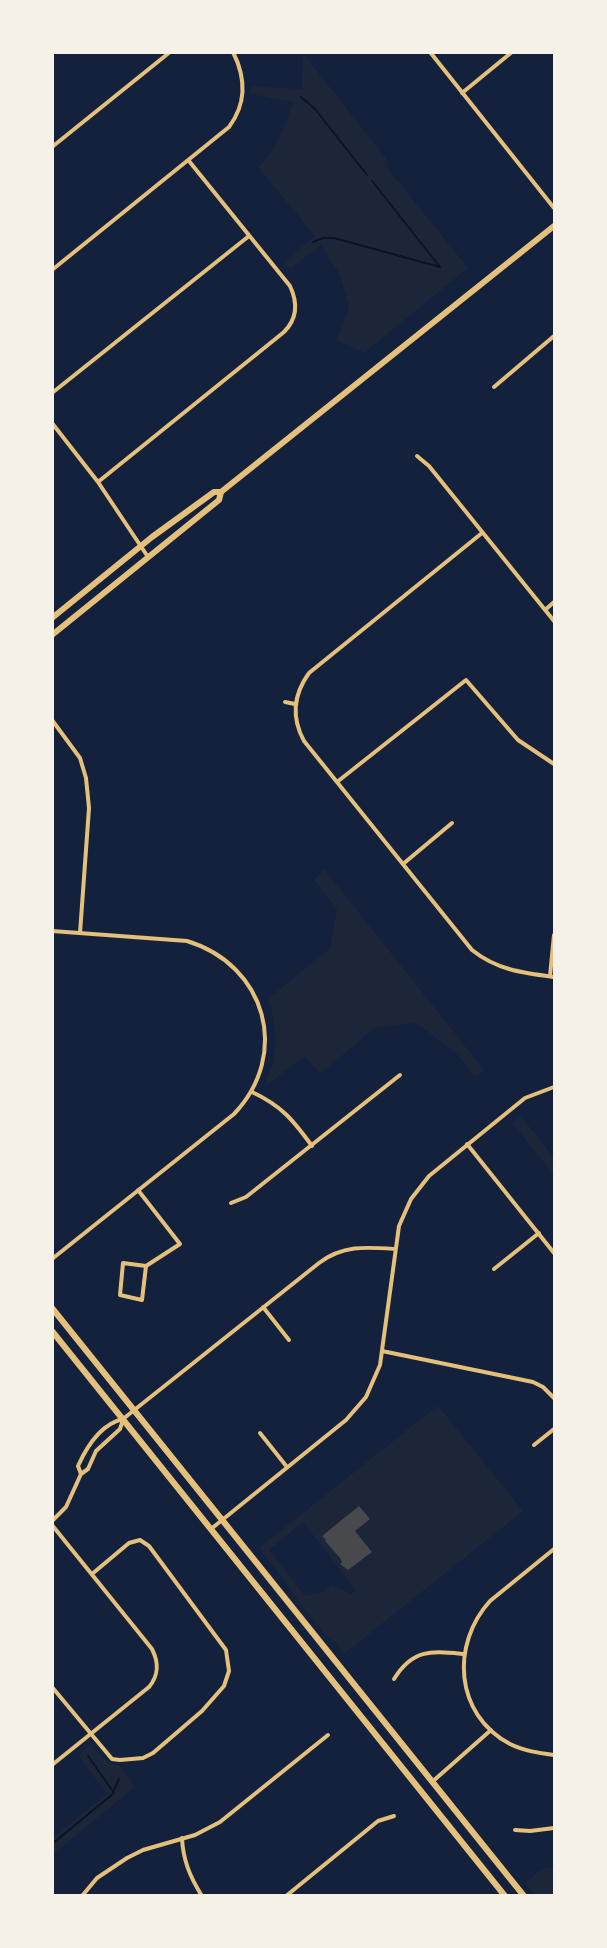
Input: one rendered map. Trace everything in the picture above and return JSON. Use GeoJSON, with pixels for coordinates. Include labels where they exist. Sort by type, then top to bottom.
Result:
{"type":"FeatureCollection","features":[{"type":"Feature","properties":{"kind":"main road"},"geometry":{"type":"LineString","coordinates":[[52,634],[219,500],[221,492],[555,226]]}},
{"type":"Feature","properties":{"kind":"main road"},"geometry":{"type":"LineString","coordinates":[[52,618],[140,547],[214,492],[221,492]]}},
{"type":"Feature","properties":{"kind":"main road"},"geometry":{"type":"LineString","coordinates":[[52,1308],[524,1896]]}},
{"type":"Feature","properties":{"kind":"main road"},"geometry":{"type":"LineString","coordinates":[[52,1331],[505,1896]]}},
{"type":"Feature","properties":{"kind":"street"},"geometry":{"type":"LineString","coordinates":[[52,147],[170,52]]}},
{"type":"Feature","properties":{"kind":"street"},"geometry":{"type":"LineString","coordinates":[[52,270],[224,133],[240,110],[243,85],[239,64],[233,52]]}},
{"type":"Feature","properties":{"kind":"street"},"geometry":{"type":"LineString","coordinates":[[430,52],[555,208]]}},
{"type":"Feature","properties":{"kind":"street"},"geometry":{"type":"LineString","coordinates":[[462,93],[512,52]]}},
{"type":"Feature","properties":{"kind":"street"},"geometry":{"type":"LineString","coordinates":[[98,482],[284,333],[292,322],[296,308],[290,286],[189,161]]}},
{"type":"Feature","properties":{"kind":"street"},"geometry":{"type":"LineString","coordinates":[[52,393],[249,236]]}},
{"type":"Feature","properties":{"kind":"street"},"geometry":{"type":"LineString","coordinates":[[494,387],[555,336]]}},
{"type":"Feature","properties":{"kind":"street"},"geometry":{"type":"LineString","coordinates":[[52,423],[98,482],[148,558]]}},
{"type":"Feature","properties":{"kind":"street"},"geometry":{"type":"LineString","coordinates":[[417,456],[429,466],[555,621]]}},
{"type":"Feature","properties":{"kind":"street"},"geometry":{"type":"LineString","coordinates":[[482,533],[314,667],[302,683],[295,704],[296,721],[304,741],[463,940],[482,958],[511,970],[552,976],[555,936]]}},
{"type":"Feature","properties":{"kind":"street"},"geometry":{"type":"LineString","coordinates":[[545,610],[555,602]]}},
{"type":"Feature","properties":{"kind":"street"},"geometry":{"type":"LineString","coordinates":[[337,782],[466,680],[518,740],[555,764]]}},
{"type":"Feature","properties":{"kind":"street"},"geometry":{"type":"LineString","coordinates":[[285,702],[295,704]]}},
{"type":"Feature","properties":{"kind":"street"},"geometry":{"type":"LineString","coordinates":[[52,720],[80,758],[86,778],[88,808],[80,933]]}},
{"type":"Feature","properties":{"kind":"street"},"geometry":{"type":"LineString","coordinates":[[403,864],[452,823]]}},
{"type":"Feature","properties":{"kind":"street"},"geometry":{"type":"LineString","coordinates":[[52,931],[187,941],[205,947],[228,962],[251,989],[262,1012],[265,1025],[265,1055],[262,1070],[252,1092],[234,1114],[52,1260]]}},
{"type":"Feature","properties":{"kind":"street"},"geometry":{"type":"LineString","coordinates":[[231,1203],[246,1197],[400,1075]]}},
{"type":"Feature","properties":{"kind":"street"},"geometry":{"type":"LineString","coordinates":[[211,1529],[346,1420],[360,1405],[377,1376],[399,1226],[411,1199],[429,1176],[525,1098],[555,1086]]}},
{"type":"Feature","properties":{"kind":"street"},"geometry":{"type":"LineString","coordinates":[[252,1092],[280,1107],[291,1117],[312,1146]]}},
{"type":"Feature","properties":{"kind":"street"},"geometry":{"type":"LineString","coordinates":[[467,1144],[555,1253]]}},
{"type":"Feature","properties":{"kind":"street"},"geometry":{"type":"LineString","coordinates":[[138,1191],[180,1244],[146,1266],[123,1263],[120,1295],[142,1300],[146,1266]]}},
{"type":"Feature","properties":{"kind":"street"},"geometry":{"type":"LineString","coordinates":[[494,1269],[538,1233]]}},
{"type":"Feature","properties":{"kind":"street"},"geometry":{"type":"LineString","coordinates":[[81,1474],[78,1466],[88,1445],[113,1421],[123,1419],[135,1411],[319,1263],[338,1252],[362,1247],[395,1249]]}},
{"type":"Feature","properties":{"kind":"street"},"geometry":{"type":"LineString","coordinates":[[263,1307],[289,1340]]}},
{"type":"Feature","properties":{"kind":"street"},"geometry":{"type":"LineString","coordinates":[[382,1351],[533,1382],[543,1387],[555,1398]]}},
{"type":"Feature","properties":{"kind":"street"},"geometry":{"type":"LineString","coordinates":[[52,1765],[149,1687],[158,1670],[158,1662],[152,1649],[52,1523],[66,1507],[81,1474],[88,1469],[96,1451],[120,1429],[123,1419]]}},
{"type":"Feature","properties":{"kind":"street"},"geometry":{"type":"LineString","coordinates":[[534,1445],[555,1429]]}},
{"type":"Feature","properties":{"kind":"street"},"geometry":{"type":"LineString","coordinates":[[260,1433],[287,1467]]}},
{"type":"Feature","properties":{"kind":"street"},"geometry":{"type":"LineString","coordinates":[[52,1688],[112,1759],[143,1758],[153,1753],[202,1711],[224,1686],[230,1671],[226,1650],[149,1546],[140,1540],[129,1543],[92,1574]]}},
{"type":"Feature","properties":{"kind":"street"},"geometry":{"type":"LineString","coordinates":[[555,1549],[482,1610],[468,1634],[464,1654],[464,1679],[470,1701],[491,1730],[508,1743],[523,1749],[555,1755]]}},
{"type":"Feature","properties":{"kind":"street"},"geometry":{"type":"LineString","coordinates":[[394,1679],[404,1665],[422,1654],[438,1650],[464,1654]]}},
{"type":"Feature","properties":{"kind":"street"},"geometry":{"type":"LineString","coordinates":[[432,1782],[491,1730]]}},
{"type":"Feature","properties":{"kind":"street"},"geometry":{"type":"LineString","coordinates":[[82,1896],[97,1878],[128,1858],[143,1850],[207,1830],[220,1822],[328,1735]]}},
{"type":"Feature","properties":{"kind":"street"},"geometry":{"type":"LineString","coordinates":[[286,1896],[378,1821],[394,1816]]}},
{"type":"Feature","properties":{"kind":"street"},"geometry":{"type":"LineString","coordinates":[[515,1830],[555,1828]]}},
{"type":"Feature","properties":{"kind":"street"},"geometry":{"type":"LineString","coordinates":[[182,1838],[183,1857],[202,1896]]}},
{"type":"Feature","properties":{"kind":"shaded area"},"geometry":{"type":"Polygon","coordinates":[[[303,53],[388,161],[385,165],[468,268],[364,353],[337,340],[349,307],[340,275],[321,245],[290,269],[284,262],[315,236],[258,167],[265,161],[275,145],[293,102],[251,94],[251,86],[302,89],[303,53]]]}},
{"type":"Feature","properties":{"kind":"shaded area"},"geometry":{"type":"Polygon","coordinates":[[[324,869],[484,1070],[475,1077],[455,1052],[416,1023],[375,1028],[320,1074],[305,1056],[266,1085],[275,1046],[274,1022],[268,999],[330,948],[337,909],[314,880],[324,869]]]}},
{"type":"Feature","properties":{"kind":"shaded area"},"geometry":{"type":"Polygon","coordinates":[[[521,1116],[554,1158],[554,1175],[512,1123],[521,1116]]]}},
{"type":"Feature","properties":{"kind":"shaded area"},"geometry":{"type":"Polygon","coordinates":[[[436,1407],[439,1407],[523,1511],[344,1654],[335,1642],[326,1636],[259,1548],[436,1407]],[[359,1507],[323,1535],[325,1542],[342,1562],[340,1564],[348,1570],[371,1552],[355,1531],[359,1507]],[[303,1522],[269,1550],[305,1596],[323,1592],[331,1585],[352,1594],[356,1590],[303,1522]]]}},
{"type":"Feature","properties":{"kind":"shaded area"},"geometry":{"type":"Polygon","coordinates":[[[90,1745],[108,1763],[119,1765],[135,1787],[53,1854],[53,1837],[107,1794],[78,1755],[90,1745]]]}},
{"type":"Feature","properties":{"kind":"shaded area"},"geometry":{"type":"Polygon","coordinates":[[[554,1867],[554,1895],[535,1895],[527,1886],[527,1881],[542,1869],[554,1867]]]}},
{"type":"Feature","properties":{"kind":"building"},"geometry":{"type":"Polygon","coordinates":[[[359,1506],[370,1519],[355,1531],[372,1552],[348,1570],[340,1564],[342,1562],[340,1558],[322,1536],[359,1506]]]}},
{"type":"Feature","properties":{"kind":"waterway"},"geometry":{"type":"LineString","coordinates":[[301,97],[315,109],[367,175]]}},
{"type":"Feature","properties":{"kind":"waterway"},"geometry":{"type":"LineString","coordinates":[[313,242],[323,238],[334,238],[440,267],[372,181]]}},
{"type":"Feature","properties":{"kind":"waterway"},"geometry":{"type":"LineString","coordinates":[[52,1844],[114,1793],[88,1756]]}},
{"type":"Feature","properties":{"kind":"waterway"},"geometry":{"type":"LineString","coordinates":[[114,1790],[119,1779]]}}]}
